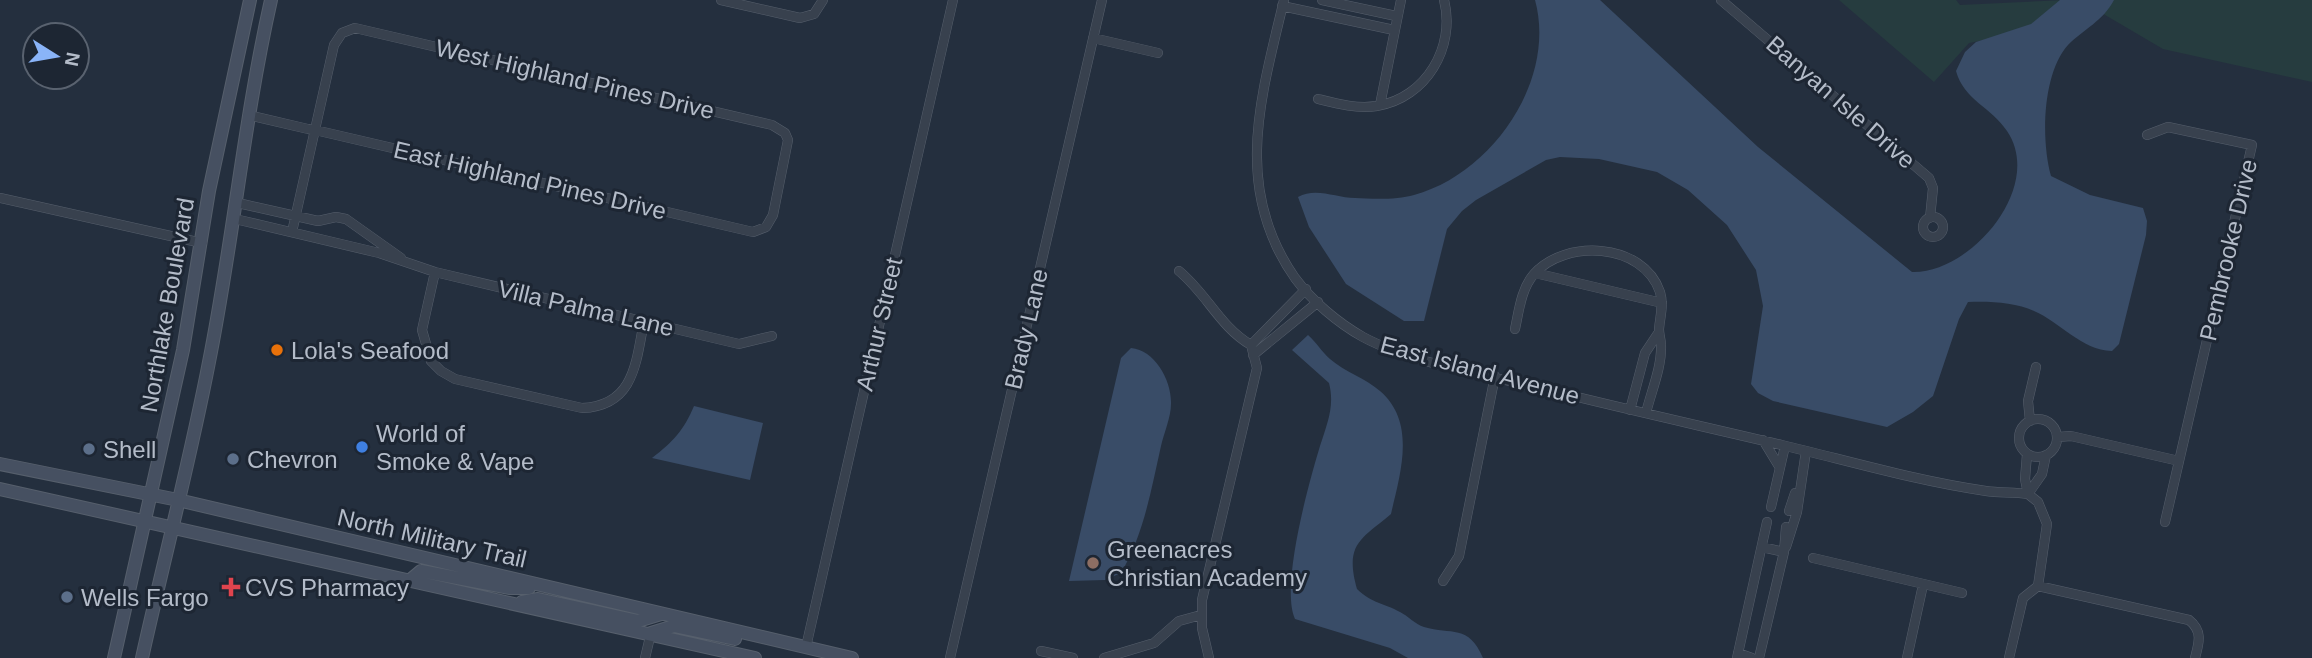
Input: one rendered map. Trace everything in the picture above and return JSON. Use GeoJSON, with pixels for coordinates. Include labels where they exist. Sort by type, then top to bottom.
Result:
{"type":"FeatureCollection","features":[{"type":"Feature","properties":{"kind":"main road","name":"Northlake Boulevard"},"geometry":{"type":"LineString","coordinates":[[114,658],[183,351],[219,139],[250,0]]}},
{"type":"Feature","properties":{"kind":"main road","name":"Northlake Boulevard"},"geometry":{"type":"LineString","coordinates":[[142,658],[209,364],[238,203],[248,115],[271,0]]}},
{"type":"Feature","properties":{"kind":"main road","name":"North Military Trail"},"geometry":{"type":"LineString","coordinates":[[0,466],[178,500],[852,658]]}},
{"type":"Feature","properties":{"kind":"main road","name":"North Military Trail"},"geometry":{"type":"LineString","coordinates":[[0,489],[755,658]]}},
{"type":"Feature","properties":{"kind":"main road"},"geometry":{"type":"LineString","coordinates":[[409,581],[421,571],[510,588],[547,587]]}},
{"type":"Feature","properties":{"kind":"main road"},"geometry":{"type":"LineString","coordinates":[[518,603],[538,598],[638,621],[662,614]]}},
{"type":"Feature","properties":{"kind":"main road"},"geometry":{"type":"LineString","coordinates":[[651,633],[674,626],[752,643],[769,639]]}},
{"type":"Feature","properties":{"kind":"street"},"geometry":{"type":"LineString","coordinates":[[721,0],[800,18],[814,15],[823,0]]}},
{"type":"Feature","properties":{"kind":"street","name":"Arthur Street"},"geometry":{"type":"LineString","coordinates":[[806,647],[953,0]]}},
{"type":"Feature","properties":{"kind":"street","name":"Brady Lane"},"geometry":{"type":"LineString","coordinates":[[950,658],[1102,0]]}},
{"type":"Feature","properties":{"kind":"street"},"geometry":{"type":"LineString","coordinates":[[1322,0],[1396,16]]}},
{"type":"Feature","properties":{"kind":"street"},"geometry":{"type":"LineString","coordinates":[[1380,105],[1401,0]]}},
{"type":"Feature","properties":{"kind":"street"},"geometry":{"type":"LineString","coordinates":[[1318,99],[1350,106],[1380,105],[1413,90],[1432,71],[1446,34],[1444,0]]}},
{"type":"Feature","properties":{"kind":"street","name":"Banyan Isle Drive"},"geometry":{"type":"LineString","coordinates":[[1721,0],[1929,178],[1933,188],[1930,218]]}},
{"type":"Feature","properties":{"kind":"street"},"geometry":{"type":"LineString","coordinates":[[1283,3],[1394,30]]}},
{"type":"Feature","properties":{"kind":"street","name":"East Island Avenue"},"geometry":{"type":"LineString","coordinates":[[1283,3],[1259,107],[1255,158],[1259,195],[1274,240],[1296,279],[1318,302],[1363,337],[1402,354],[1630,410],[1988,492],[2028,494]]}},
{"type":"Feature","properties":{"kind":"street","name":"West Highland Pines Drive"},"geometry":{"type":"LineString","coordinates":[[315,130],[337,38],[355,28],[772,125],[785,134],[788,140],[781,183]]}},
{"type":"Feature","properties":{"kind":"street"},"geometry":{"type":"LineString","coordinates":[[1093,38],[1158,53]]}},
{"type":"Feature","properties":{"kind":"street","name":"East Highland Pines Drive"},"geometry":{"type":"LineString","coordinates":[[248,115],[753,232],[771,222],[781,183]]}},
{"type":"Feature","properties":{"kind":"street","name":"Pembrooke Drive"},"geometry":{"type":"LineString","coordinates":[[2147,135],[2168,127],[2252,145],[2165,522]]}},
{"type":"Feature","properties":{"kind":"street"},"geometry":{"type":"LineString","coordinates":[[292,232],[315,130]]}},
{"type":"Feature","properties":{"kind":"street"},"geometry":{"type":"LineString","coordinates":[[0,198],[202,243]]}},
{"type":"Feature","properties":{"kind":"street","name":"Villa Palma Lane"},"geometry":{"type":"LineString","coordinates":[[238,203],[318,221],[336,217],[346,219],[403,259]]}},
{"type":"Feature","properties":{"kind":"street","name":"Villa Palma Lane"},"geometry":{"type":"LineString","coordinates":[[235,219],[403,259],[435,272],[739,344],[772,336]]}},
{"type":"Feature","properties":{"kind":"street"},"geometry":{"type":"LineString","coordinates":[[1515,329],[1522,294],[1535,273],[1552,260],[1568,253],[1607,252],[1642,268],[1656,282],[1662,303],[1659,332],[1661,345],[1646,413]]}},
{"type":"Feature","properties":{"kind":"street"},"geometry":{"type":"LineString","coordinates":[[1179,271],[1200,291],[1232,333],[1252,350],[1257,368],[1201,615],[1209,658]]}},
{"type":"Feature","properties":{"kind":"street"},"geometry":{"type":"LineString","coordinates":[[435,272],[422,330],[424,345],[431,361],[455,379],[582,408],[596,407],[624,392],[632,375],[644,321]]}},
{"type":"Feature","properties":{"kind":"street"},"geometry":{"type":"LineString","coordinates":[[1535,273],[1662,303]]}},
{"type":"Feature","properties":{"kind":"street"},"geometry":{"type":"LineString","coordinates":[[1252,350],[1306,289]]}},
{"type":"Feature","properties":{"kind":"street"},"geometry":{"type":"LineString","coordinates":[[1252,350],[1318,302]]}},
{"type":"Feature","properties":{"kind":"street"},"geometry":{"type":"LineString","coordinates":[[1630,410],[1645,353],[1659,332]]}},
{"type":"Feature","properties":{"kind":"street"},"geometry":{"type":"LineString","coordinates":[[2030,421],[2028,401],[2036,367]]}},
{"type":"Feature","properties":{"kind":"street"},"geometry":{"type":"LineString","coordinates":[[1443,581],[1459,556],[1495,376]]}},
{"type":"Feature","properties":{"kind":"street"},"geometry":{"type":"LineString","coordinates":[[2030,421],[2045,421],[2058,437],[2054,450],[2046,455],[2027,454],[2017,436],[2019,430],[2030,421]]}},
{"type":"Feature","properties":{"kind":"street"},"geometry":{"type":"LineString","coordinates":[[2058,437],[2071,436],[2179,461]]}},
{"type":"Feature","properties":{"kind":"street"},"geometry":{"type":"LineString","coordinates":[[1763,440],[1780,468]]}},
{"type":"Feature","properties":{"kind":"street"},"geometry":{"type":"LineString","coordinates":[[1770,507],[1785,446]]}},
{"type":"Feature","properties":{"kind":"street"},"geometry":{"type":"LineString","coordinates":[[1759,658],[1784,552],[1797,512],[1806,451]]}},
{"type":"Feature","properties":{"kind":"street"},"geometry":{"type":"LineString","coordinates":[[2009,658],[2023,598],[2038,586],[2047,524],[2038,502],[2028,494],[2025,479],[2027,454]]}},
{"type":"Feature","properties":{"kind":"street"},"geometry":{"type":"LineString","coordinates":[[2028,494],[2042,474],[2046,455]]}},
{"type":"Feature","properties":{"kind":"street"},"geometry":{"type":"LineString","coordinates":[[1789,511],[1800,480]]}},
{"type":"Feature","properties":{"kind":"street"},"geometry":{"type":"LineString","coordinates":[[1752,658],[1737,656],[1768,522]]}},
{"type":"Feature","properties":{"kind":"street"},"geometry":{"type":"LineString","coordinates":[[1784,552],[1786,527]]}},
{"type":"Feature","properties":{"kind":"street"},"geometry":{"type":"LineString","coordinates":[[1762,547],[1784,552]]}},
{"type":"Feature","properties":{"kind":"street"},"geometry":{"type":"LineString","coordinates":[[1812,558],[1962,593]]}},
{"type":"Feature","properties":{"kind":"street"},"geometry":{"type":"LineString","coordinates":[[1907,658],[1923,584]]}},
{"type":"Feature","properties":{"kind":"street"},"geometry":{"type":"LineString","coordinates":[[2038,586],[2189,620],[2196,626],[2200,638],[2195,658]]}},
{"type":"Feature","properties":{"kind":"street"},"geometry":{"type":"LineString","coordinates":[[1104,658],[1154,643],[1179,621],[1201,615]]}},
{"type":"Feature","properties":{"kind":"street"},"geometry":{"type":"LineString","coordinates":[[645,658],[651,633]]}},
{"type":"Feature","properties":{"kind":"street"},"geometry":{"type":"LineString","coordinates":[[1041,651],[1073,658]]}},
{"type":"Feature","properties":{"kind":"green space"},"geometry":{"type":"Polygon","coordinates":[[[1839,0],[1956,0],[1960,5],[2066,0],[2019,33],[1969,43],[1934,82],[1839,0]]]}},
{"type":"Feature","properties":{"kind":"green space"},"geometry":{"type":"Polygon","coordinates":[[[2108,0],[2312,0],[2312,82],[2163,49],[2100,12],[2108,0]]]}},
{"type":"Feature","properties":{"kind":"water"},"geometry":{"type":"Polygon","coordinates":[[[1535,0],[1600,0],[1758,147],[1912,272],[1934,269],[1957,259],[1978,243],[1996,223],[2009,201],[2016,177],[2016,153],[2007,131],[1971,96],[1960,81],[1956,71],[1965,52],[1976,42],[2031,24],[2060,0],[2114,0],[2099,19],[2068,45],[2059,58],[2049,90],[2045,127],[2051,176],[2090,195],[2143,208],[2147,221],[2146,235],[2119,344],[2112,351],[2090,346],[2027,308],[2001,303],[1968,302],[1959,319],[1933,396],[1887,427],[1773,401],[1758,393],[1751,384],[1763,306],[1756,270],[1727,225],[1688,190],[1657,172],[1599,159],[1560,157],[1546,160],[1476,200],[1462,211],[1447,229],[1424,321],[1404,321],[1346,284],[1309,227],[1298,197],[1312,193],[1369,199],[1407,197],[1442,184],[1469,167],[1492,145],[1512,120],[1527,91],[1536,61],[1539,30],[1535,0]]]}},
{"type":"Feature","properties":{"kind":"water"},"geometry":{"type":"Polygon","coordinates":[[[1308,335],[1336,364],[1380,391],[1399,418],[1402,433],[1401,466],[1391,514],[1364,537],[1354,552],[1357,589],[1368,598],[1400,612],[1421,626],[1465,635],[1478,647],[1483,658],[1408,658],[1390,648],[1295,619],[1291,604],[1293,559],[1303,508],[1331,407],[1329,383],[1292,350],[1308,335]]]}},
{"type":"Feature","properties":{"kind":"water"},"geometry":{"type":"Polygon","coordinates":[[[1131,348],[1148,354],[1160,368],[1171,395],[1170,414],[1146,511],[1136,543],[1121,573],[1105,580],[1069,581],[1121,358],[1131,348]]]}},
{"type":"Feature","properties":{"kind":"water"},"geometry":{"type":"Polygon","coordinates":[[[694,406],[763,423],[750,480],[652,458],[677,435],[694,406]]]}},
{"type":"Feature","properties":{"kind":"place","name":"Lola's Seafood"},"geometry":{"type":"Point","coordinates":[277,350]}},
{"type":"Feature","properties":{"kind":"place","name":"World of Smoke & Vape"},"geometry":{"type":"Point","coordinates":[362,447]}},
{"type":"Feature","properties":{"kind":"place","name":"Shell"},"geometry":{"type":"Point","coordinates":[89,449]}},
{"type":"Feature","properties":{"kind":"place","name":"Chevron"},"geometry":{"type":"Point","coordinates":[233,459]}},
{"type":"Feature","properties":{"kind":"place","name":"Greenacres Christian Academy"},"geometry":{"type":"Point","coordinates":[1093,563]}},
{"type":"Feature","properties":{"kind":"place","name":"CVS Pharmacy"},"geometry":{"type":"Point","coordinates":[231,587]}},
{"type":"Feature","properties":{"kind":"place","name":"Wells Fargo"},"geometry":{"type":"Point","coordinates":[67,597]}}]}
